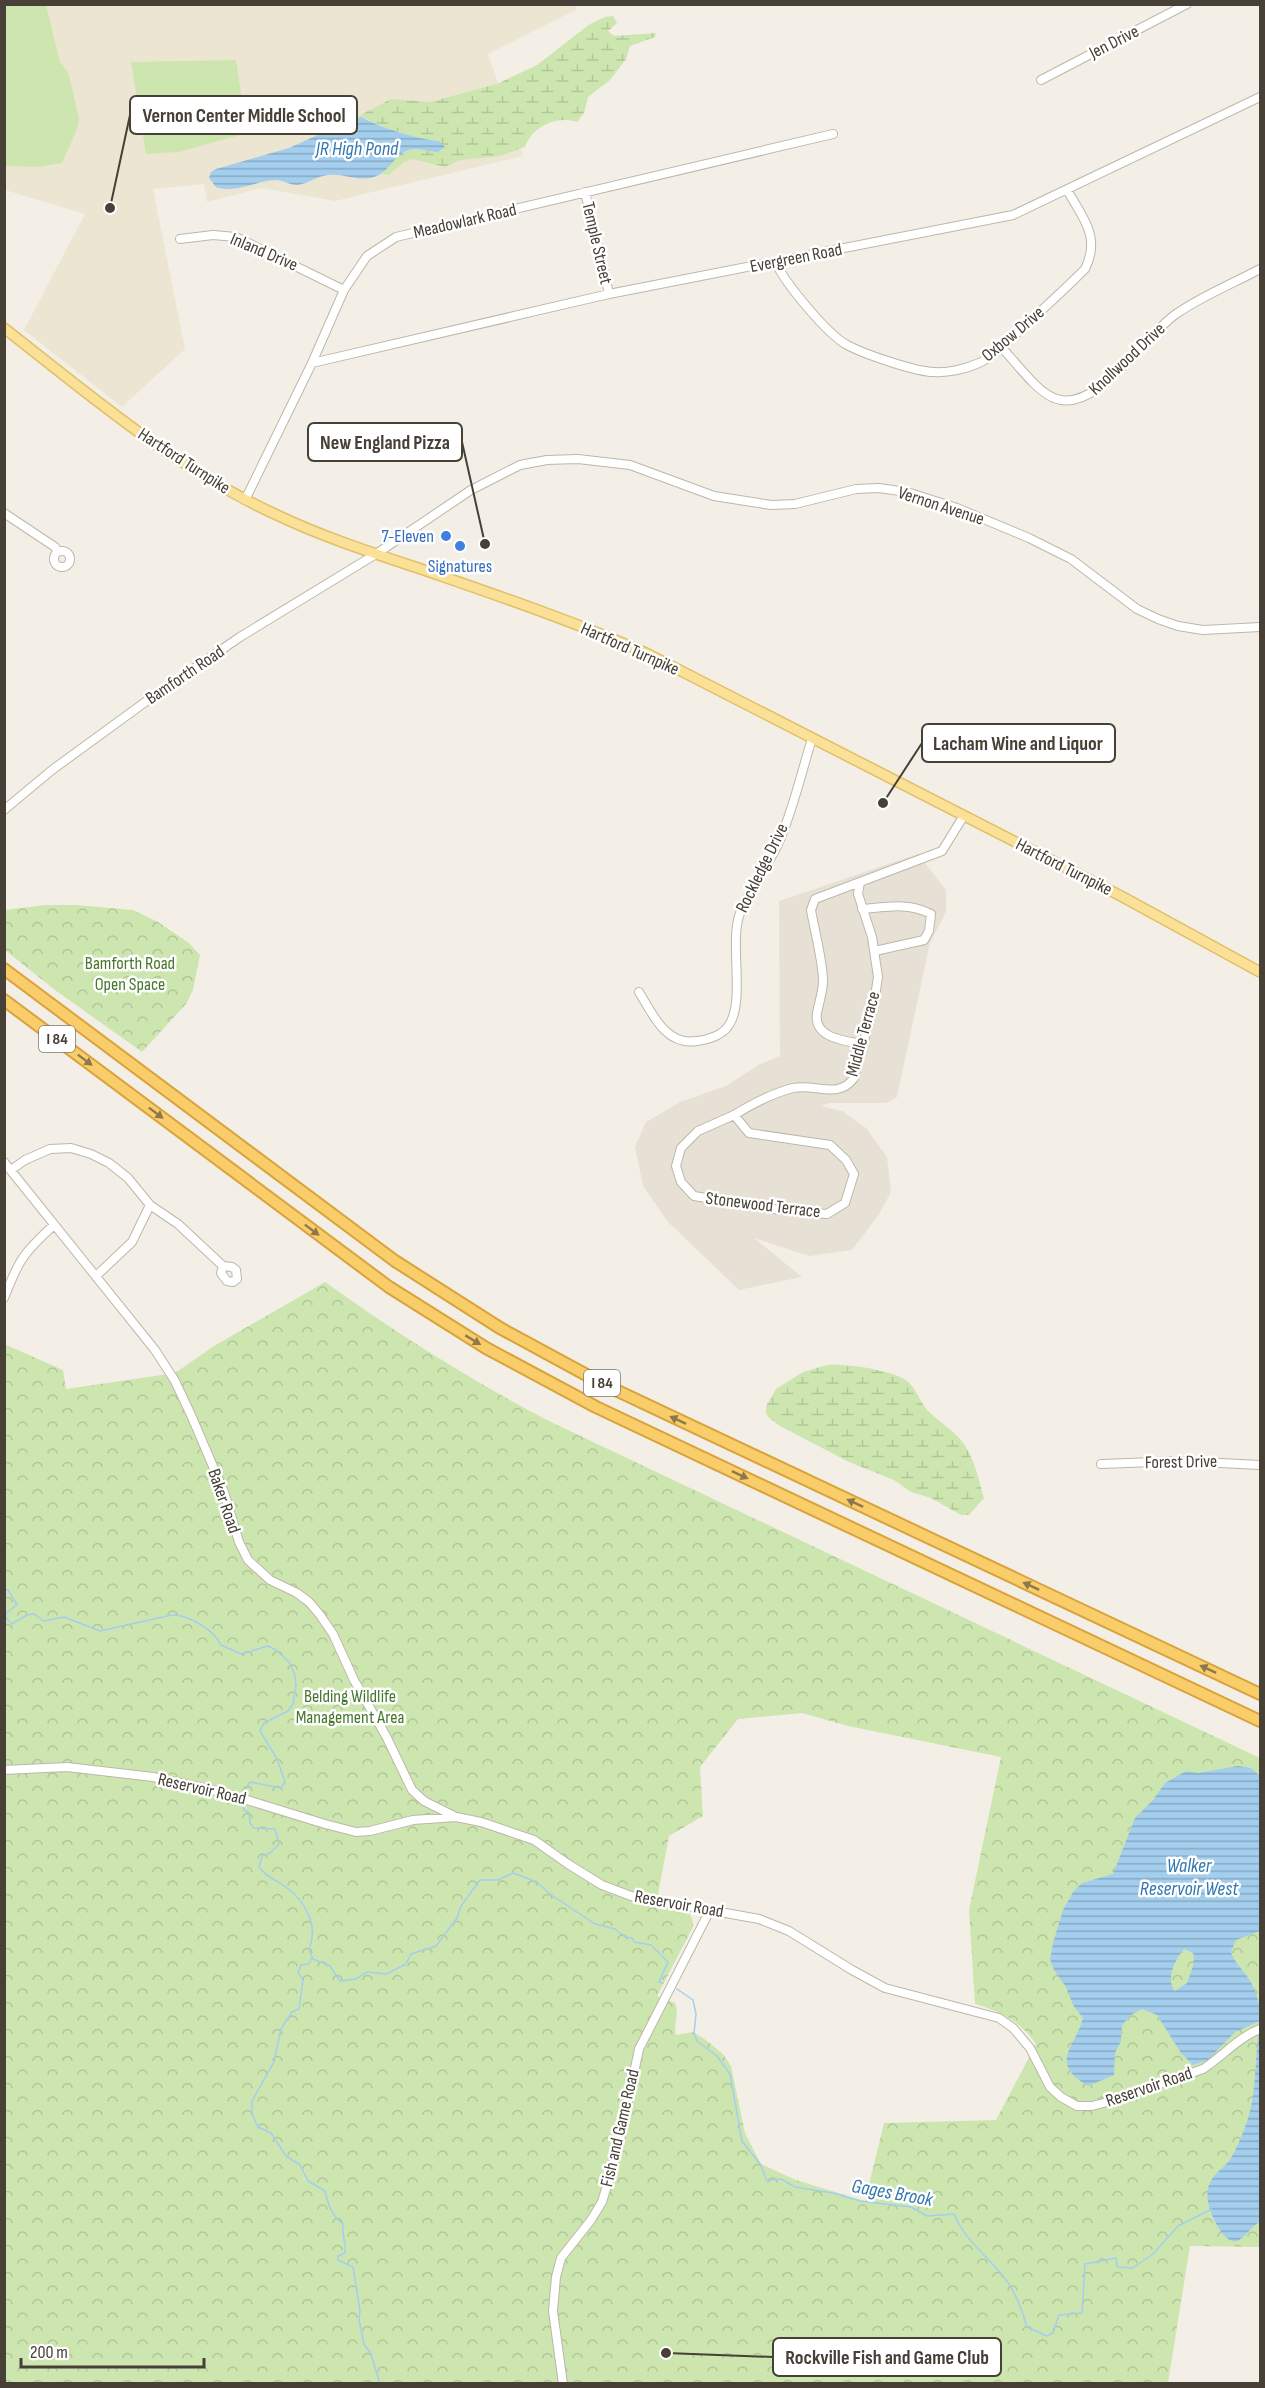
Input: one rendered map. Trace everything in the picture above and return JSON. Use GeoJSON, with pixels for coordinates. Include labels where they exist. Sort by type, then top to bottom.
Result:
{"type":"FeatureCollection","features":[{"type":"Feature","properties":{"kind":"highway","name":"I 84"},"geometry":{"type":"LineString","coordinates":[[4,969],[374,1246],[433,1287],[500,1328],[605,1385],[1260,1694]]}},
{"type":"Feature","properties":{"kind":"highway","name":"I 84"},"geometry":{"type":"LineString","coordinates":[[4,1000],[359,1265],[494,1353],[596,1407],[1260,1720]]}},
{"type":"Feature","properties":{"kind":"main road","name":"Hartford Turnpike"},"geometry":{"type":"LineString","coordinates":[[4,328],[142,435],[195,471],[245,500],[278,516],[376,554],[603,634],[674,667],[1170,921],[1260,972]]}},
{"type":"Feature","properties":{"kind":"street","name":"Jen Drive"},"geometry":{"type":"LineString","coordinates":[[1041,80],[1187,4]]}},
{"type":"Feature","properties":{"kind":"street","name":"Evergreen Road"},"geometry":{"type":"LineString","coordinates":[[312,363],[609,294],[1013,215],[1260,97]]}},
{"type":"Feature","properties":{"kind":"street","name":"Meadowlark Road"},"geometry":{"type":"LineString","coordinates":[[245,500],[312,363],[344,290],[367,256],[396,237],[833,134]]}},
{"type":"Feature","properties":{"kind":"street","name":"Oxbow Drive"},"geometry":{"type":"LineString","coordinates":[[776,262],[780,272],[793,289],[831,333],[845,344],[877,357],[932,372],[944,372],[980,363],[1002,347],[1085,269],[1092,255],[1093,240],[1067,190]]}},
{"type":"Feature","properties":{"kind":"street","name":"Temple Street"},"geometry":{"type":"LineString","coordinates":[[585,192],[609,294]]}},
{"type":"Feature","properties":{"kind":"street","name":"Inland Drive"},"geometry":{"type":"LineString","coordinates":[[180,239],[213,235],[236,237],[344,290]]}},
{"type":"Feature","properties":{"kind":"street","name":"Knollwood Drive"},"geometry":{"type":"LineString","coordinates":[[1002,347],[1040,388],[1054,398],[1069,401],[1082,399],[1107,382],[1174,315],[1260,269]]}},
{"type":"Feature","properties":{"kind":"street","name":"Vernon Avenue"},"geometry":{"type":"LineString","coordinates":[[376,554],[471,490],[520,465],[547,460],[605,460],[654,472],[714,496],[771,505],[795,504],[856,489],[879,488],[907,492],[957,508],[1029,538],[1071,559],[1137,609],[1158,619],[1179,626],[1203,630],[1260,627]]}},
{"type":"Feature","properties":{"kind":"street"},"geometry":{"type":"LineString","coordinates":[[4,513],[18,520],[55,547],[58,552]]}},
{"type":"Feature","properties":{"kind":"street","name":"Bamforth Road"},"geometry":{"type":"LineString","coordinates":[[4,810],[52,770],[198,665],[376,554]]}},
{"type":"Feature","properties":{"kind":"street","name":"Rockledge Drive"},"geometry":{"type":"LineString","coordinates":[[639,992],[666,1034],[680,1041],[696,1042],[715,1037],[729,1025],[735,1006],[738,920],[745,899],[780,840],[812,739]]}},
{"type":"Feature","properties":{"kind":"street"},"geometry":{"type":"LineString","coordinates":[[862,1044],[834,1040],[825,1034],[816,1016],[823,984],[812,910],[815,899],[942,851],[963,817]]}},
{"type":"Feature","properties":{"kind":"street","name":"Middle Terrace"},"geometry":{"type":"LineString","coordinates":[[776,1094],[795,1088],[840,1090],[849,1085],[854,1078],[874,1003],[878,977],[875,951],[858,894],[860,882]]}},
{"type":"Feature","properties":{"kind":"street"},"geometry":{"type":"LineString","coordinates":[[862,909],[902,906],[922,909],[931,914],[929,931],[924,940],[875,951]]}},
{"type":"Feature","properties":{"kind":"street","name":"Stonewood Terrace"},"geometry":{"type":"LineString","coordinates":[[734,1115],[749,1133],[830,1145],[846,1160],[854,1174],[845,1203],[827,1214],[780,1210],[694,1196],[681,1182],[676,1166],[681,1148],[698,1131],[776,1094]]}},
{"type":"Feature","properties":{"kind":"street"},"geometry":{"type":"LineString","coordinates":[[11,1170],[25,1160],[51,1149],[71,1148],[91,1154],[109,1163],[128,1178],[150,1204],[178,1224],[223,1266]]}},
{"type":"Feature","properties":{"kind":"street","name":"Baker Road"},"geometry":{"type":"LineString","coordinates":[[4,1162],[155,1350],[175,1382],[224,1491],[239,1542],[248,1560],[270,1580],[297,1593],[309,1602],[320,1615],[333,1634],[354,1680],[386,1736],[412,1790],[424,1801],[456,1817]]}},
{"type":"Feature","properties":{"kind":"street"},"geometry":{"type":"LineString","coordinates":[[96,1276],[132,1242],[150,1204]]}},
{"type":"Feature","properties":{"kind":"street"},"geometry":{"type":"LineString","coordinates":[[4,1298],[16,1267],[27,1249],[54,1226]]}},
{"type":"Feature","properties":{"kind":"street","name":"Forest Drive"},"geometry":{"type":"LineString","coordinates":[[1101,1464],[1180,1461],[1260,1465]]}},
{"type":"Feature","properties":{"kind":"street","name":"Reservoir Road"},"geometry":{"type":"LineString","coordinates":[[4,1770],[67,1767],[153,1778],[221,1791],[356,1832],[370,1831],[413,1820],[456,1817],[499,1828],[534,1840],[602,1885],[631,1896],[759,1919],[789,1931],[885,1988],[999,2018],[1013,2028],[1030,2048],[1050,2087],[1061,2097],[1077,2106],[1092,2106],[1111,2101],[1203,2069],[1248,2034],[1260,2028]]}},
{"type":"Feature","properties":{"kind":"street","name":"Fish and Game Road"},"geometry":{"type":"LineString","coordinates":[[563,2384],[553,2311],[556,2277],[561,2258],[602,2202],[618,2149],[639,2049],[710,1910]]}},
{"type":"Feature","properties":{"kind":"shaded area"},"geometry":{"type":"Polygon","coordinates":[[[576,4],[577,9],[488,54],[523,156],[335,201],[261,188],[207,202],[204,184],[153,189],[185,349],[122,407],[24,330],[85,214],[5,190],[4,5],[576,4]]]}},
{"type":"Feature","properties":{"kind":"shaded area"},"geometry":{"type":"Polygon","coordinates":[[[918,854],[946,890],[946,912],[930,943],[897,1097],[886,1103],[829,1103],[821,1106],[842,1111],[866,1128],[887,1157],[891,1192],[878,1216],[852,1250],[809,1256],[754,1238],[802,1277],[739,1290],[668,1222],[643,1186],[635,1147],[646,1122],[680,1102],[726,1086],[760,1064],[780,1056],[779,901],[918,854]]]}},
{"type":"Feature","properties":{"kind":"green space"},"geometry":{"type":"Polygon","coordinates":[[[5,4],[46,5],[60,62],[68,72],[79,118],[77,129],[62,163],[37,167],[5,166],[5,4]]]}},
{"type":"Feature","properties":{"kind":"green space"},"geometry":{"type":"Polygon","coordinates":[[[613,16],[617,23],[608,31],[614,36],[656,33],[655,37],[630,46],[626,59],[610,80],[588,97],[584,113],[577,122],[561,120],[546,124],[533,134],[525,147],[499,156],[461,160],[445,167],[412,159],[404,162],[389,175],[382,174],[397,157],[406,151],[418,149],[438,152],[439,141],[423,139],[386,128],[362,117],[353,119],[391,99],[430,102],[497,84],[537,65],[590,24],[613,16]]]}},
{"type":"Feature","properties":{"kind":"green space"},"geometry":{"type":"Polygon","coordinates":[[[236,60],[247,133],[179,152],[146,154],[131,62],[236,60]]]}},
{"type":"Feature","properties":{"kind":"green space","name":"Bamforth Road Open Space"},"geometry":{"type":"Polygon","coordinates":[[[45,905],[133,910],[158,922],[189,943],[200,955],[193,990],[186,1004],[142,1052],[55,990],[5,950],[5,910],[45,905]]]}},
{"type":"Feature","properties":{"kind":"green space","name":"Belding Wildlife Management Area"},"geometry":{"type":"Polygon","coordinates":[[[325,1282],[436,1357],[553,1423],[1260,1758],[1260,2247],[1190,2246],[1168,2383],[5,2383],[4,1344],[63,1370],[66,1389],[175,1373],[214,1346],[325,1282]],[[802,1713],[738,1719],[700,1767],[703,1816],[669,1836],[656,1905],[686,1911],[693,1920],[693,1927],[657,1996],[675,2003],[676,2035],[693,2032],[723,2054],[731,2066],[745,2133],[761,2164],[796,2180],[865,2201],[884,2123],[996,2120],[1036,2044],[1024,2029],[1009,2018],[975,2004],[969,1910],[1001,1757],[848,1726],[802,1713]]]}},
{"type":"Feature","properties":{"kind":"green space"},"geometry":{"type":"Polygon","coordinates":[[[827,1365],[856,1366],[880,1371],[901,1377],[910,1384],[928,1411],[965,1445],[972,1459],[984,1498],[969,1515],[961,1515],[931,1498],[911,1492],[894,1480],[849,1462],[780,1426],[768,1417],[766,1406],[776,1389],[803,1372],[827,1365]]]}},
{"type":"Feature","properties":{"kind":"water","name":"JR High Pond"},"geometry":{"type":"Polygon","coordinates":[[[362,117],[399,132],[439,141],[445,147],[438,152],[408,150],[385,171],[368,178],[328,175],[297,185],[275,180],[223,189],[216,187],[209,178],[211,172],[216,169],[289,148],[362,117]]]}},
{"type":"Feature","properties":{"kind":"water","name":"Walker Reservoir West"},"geometry":{"type":"Polygon","coordinates":[[[1238,1766],[1251,1768],[1260,1776],[1260,1931],[1236,1940],[1231,1952],[1254,1989],[1259,2005],[1260,2021],[1235,2032],[1208,2060],[1193,2065],[1181,2053],[1157,2015],[1142,2009],[1131,2015],[1122,2025],[1121,2041],[1115,2053],[1114,2075],[1088,2086],[1069,2070],[1067,2062],[1083,2018],[1073,2005],[1050,1959],[1063,1910],[1073,1892],[1082,1883],[1113,1874],[1135,1818],[1153,1800],[1165,1783],[1186,1771],[1198,1773],[1238,1766]],[[1184,1949],[1177,1958],[1171,1976],[1175,1991],[1187,1983],[1193,1964],[1193,1953],[1184,1949]]]}},
{"type":"Feature","properties":{"kind":"water"},"geometry":{"type":"Polygon","coordinates":[[[1260,2035],[1260,2222],[1236,2241],[1225,2236],[1218,2227],[1207,2197],[1212,2179],[1231,2158],[1247,2120],[1253,2096],[1260,2035]]]}},
{"type":"Feature","properties":{"kind":"waterway"},"geometry":{"type":"LineString","coordinates":[[4,1589],[8,1590],[17,1605],[6,1613],[6,1618],[12,1624],[27,1615],[34,1614],[44,1621],[64,1617],[100,1631],[172,1615],[200,1624],[213,1634],[221,1645],[241,1654],[268,1646],[276,1650],[290,1663],[295,1676],[293,1704],[288,1711],[264,1723],[260,1731],[277,1759],[285,1782],[281,1788],[250,1782],[243,1793]]}},
{"type":"Feature","properties":{"kind":"waterway"},"geometry":{"type":"LineString","coordinates":[[241,1801],[244,1810],[249,1813],[250,1823],[254,1828],[275,1829],[279,1844],[270,1853],[262,1856],[259,1867],[293,1893],[304,1907],[311,1923],[312,1940],[309,1949],[312,1957]]}},
{"type":"Feature","properties":{"kind":"waterway","name":"Gages Brook"},"geometry":{"type":"LineString","coordinates":[[313,1959],[330,1966],[340,1981],[356,1979],[367,1972],[386,1974],[406,1964],[411,1954],[436,1946],[457,1918],[461,1906],[480,1880],[498,1880],[513,1873],[537,1882],[550,1894],[595,1924],[615,1929],[625,1937],[632,1938],[634,1942],[651,1945],[668,1962],[659,1982],[663,1983]]}},
{"type":"Feature","properties":{"kind":"waterway"},"geometry":{"type":"LineString","coordinates":[[312,1958],[309,1964],[301,1965],[298,1972],[303,1980],[299,2009],[292,2012],[281,2029],[274,2062],[252,2101],[252,2114],[258,2127],[271,2133],[286,2156],[300,2165],[308,2181],[325,2191],[333,2213],[343,2224],[345,2253],[338,2256],[338,2260],[353,2267],[364,2344],[371,2354],[380,2384]]}},
{"type":"Feature","properties":{"kind":"waterway","name":"Gages Brook"},"geometry":{"type":"LineString","coordinates":[[677,1989],[693,2000],[696,2014],[694,2033],[697,2041],[717,2056],[730,2074],[742,2141],[760,2164],[767,2181],[781,2179],[795,2187],[833,2193],[860,2201],[911,2207],[927,2216],[954,2214],[964,2232],[1010,2285],[1027,2327],[1047,2336],[1053,2333],[1059,2315],[1082,2313],[1085,2264],[1116,2258],[1117,2267],[1133,2268],[1153,2254],[1178,2226],[1212,2209]]}},
{"type":"Feature","properties":{"kind":"place","name":"Vernon Center Middle School"},"geometry":{"type":"Point","coordinates":[110,208]}},
{"type":"Feature","properties":{"kind":"place","name":"7-Eleven"},"geometry":{"type":"Point","coordinates":[446,536]}},
{"type":"Feature","properties":{"kind":"place","name":"New England Pizza"},"geometry":{"type":"Point","coordinates":[485,544]}},
{"type":"Feature","properties":{"kind":"place","name":"Signatures"},"geometry":{"type":"Point","coordinates":[460,546]}},
{"type":"Feature","properties":{"kind":"place","name":"Lacham Wine and Liquor"},"geometry":{"type":"Point","coordinates":[883,803]}},
{"type":"Feature","properties":{"kind":"place","name":"Rockville Fish and Game Club"},"geometry":{"type":"Point","coordinates":[666,2353]}}]}
